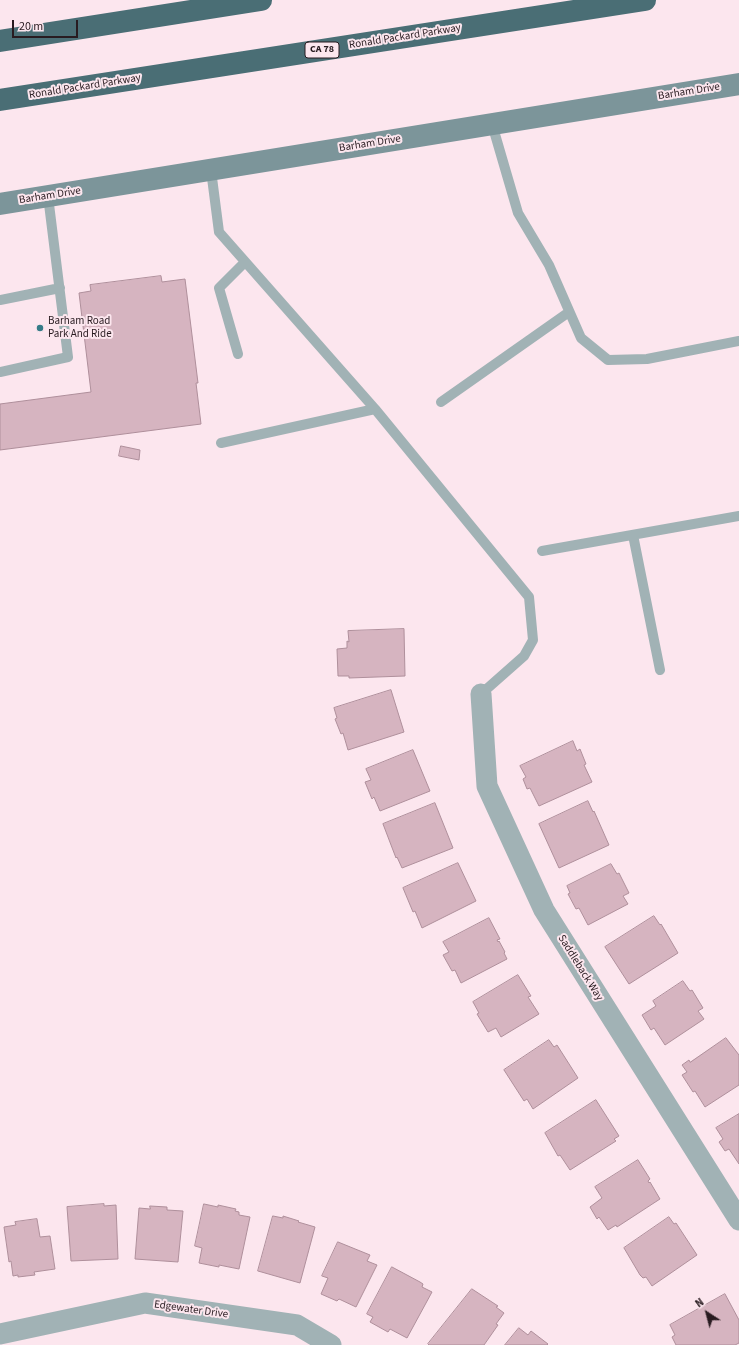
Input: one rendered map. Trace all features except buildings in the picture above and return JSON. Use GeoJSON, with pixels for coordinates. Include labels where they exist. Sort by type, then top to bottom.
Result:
{"type":"FeatureCollection","features":[{"type":"Feature","properties":{"kind":"highway"},"geometry":{"type":"LineString","coordinates":[[0,41],[261,0]]}},
{"type":"Feature","properties":{"kind":"highway","name":"Ronald Packard Parkway"},"geometry":{"type":"LineString","coordinates":[[0,100],[644,0]]}},
{"type":"Feature","properties":{"kind":"main road","name":"Barham Drive"},"geometry":{"type":"LineString","coordinates":[[0,204],[739,84]]}},
{"type":"Feature","properties":{"kind":"street","name":"Saddleback Way"},"geometry":{"type":"LineString","coordinates":[[481,694],[487,786],[544,910],[739,1220]]}},
{"type":"Feature","properties":{"kind":"street","name":"Edgewater Drive"},"geometry":{"type":"LineString","coordinates":[[0,1334],[145,1303],[297,1325],[331,1345]]}},
{"type":"Feature","properties":{"kind":"lane"},"geometry":{"type":"LineString","coordinates":[[492,124],[518,213],[549,265],[581,338],[608,360],[647,359],[739,341]]}},
{"type":"Feature","properties":{"kind":"lane"},"geometry":{"type":"LineString","coordinates":[[211,170],[219,232],[375,409],[529,597],[533,640],[524,656],[481,694]]}},
{"type":"Feature","properties":{"kind":"lane"},"geometry":{"type":"LineString","coordinates":[[0,372],[68,357],[48,196]]}},
{"type":"Feature","properties":{"kind":"lane"},"geometry":{"type":"LineString","coordinates":[[238,354],[219,288],[245,262]]}},
{"type":"Feature","properties":{"kind":"lane"},"geometry":{"type":"LineString","coordinates":[[0,300],[60,288]]}},
{"type":"Feature","properties":{"kind":"lane"},"geometry":{"type":"LineString","coordinates":[[441,402],[569,312]]}},
{"type":"Feature","properties":{"kind":"lane"},"geometry":{"type":"LineString","coordinates":[[221,443],[375,409]]}},
{"type":"Feature","properties":{"kind":"lane"},"geometry":{"type":"LineString","coordinates":[[542,551],[739,516]]}},
{"type":"Feature","properties":{"kind":"lane"},"geometry":{"type":"LineString","coordinates":[[633,535],[660,670]]}},
{"type":"Feature","properties":{"kind":"place","name":"Barham Road Park And Ride"},"geometry":{"type":"Point","coordinates":[40,328]}}]}
